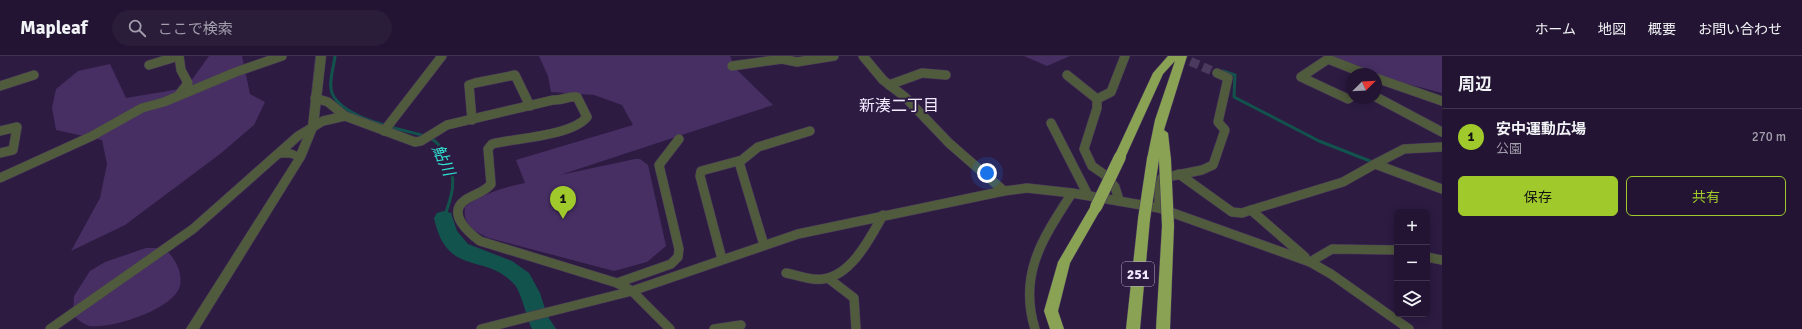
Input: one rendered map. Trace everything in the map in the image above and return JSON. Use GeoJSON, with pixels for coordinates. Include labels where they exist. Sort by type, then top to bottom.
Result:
{"type":"FeatureCollection","features":[{"type":"Feature","properties":{"kind":"highway"},"geometry":{"type":"LineString","coordinates":[[1057,329],[1051,311],[1064,262],[1096,208],[1158,73],[1174,56]]}},
{"type":"Feature","properties":{"kind":"highway"},"geometry":{"type":"LineString","coordinates":[[1163,329],[1168,226],[1159,160],[1160,120],[1182,56]]}},
{"type":"Feature","properties":{"kind":"highway","name":"251"},"geometry":{"type":"LineString","coordinates":[[1133,329],[1144,219],[1159,160]]}},
{"type":"Feature","properties":{"kind":"street"},"geometry":{"type":"LineString","coordinates":[[149,65],[179,56],[181,70],[188,82],[177,97]]}},
{"type":"Feature","properties":{"kind":"street"},"geometry":{"type":"LineString","coordinates":[[0,178],[92,136],[142,108],[177,97],[236,72],[282,56]]}},
{"type":"Feature","properties":{"kind":"street"},"geometry":{"type":"LineString","coordinates":[[192,329],[300,158],[313,126],[321,56]]}},
{"type":"Feature","properties":{"kind":"street"},"geometry":{"type":"LineString","coordinates":[[387,127],[442,56]]}},
{"type":"Feature","properties":{"kind":"street"},"geometry":{"type":"LineString","coordinates":[[732,66],[782,59],[797,62],[834,56]]}},
{"type":"Feature","properties":{"kind":"street"},"geometry":{"type":"LineString","coordinates":[[863,56],[874,71],[913,104],[949,143],[1004,191]]}},
{"type":"Feature","properties":{"kind":"street"},"geometry":{"type":"LineString","coordinates":[[1097,99],[1112,92],[1125,56]]}},
{"type":"Feature","properties":{"kind":"street"},"geometry":{"type":"LineString","coordinates":[[1346,98],[1301,76],[1328,59],[1351,68]]}},
{"type":"Feature","properties":{"kind":"street"},"geometry":{"type":"LineString","coordinates":[[889,85],[922,73],[946,75]]}},
{"type":"Feature","properties":{"kind":"street"},"geometry":{"type":"LineString","coordinates":[[1159,208],[1159,189],[1162,178],[1209,168],[1216,162],[1225,130],[1218,122],[1228,78],[1217,74]]}},
{"type":"Feature","properties":{"kind":"street"},"geometry":{"type":"LineString","coordinates":[[0,86],[34,75]]}},
{"type":"Feature","properties":{"kind":"street"},"geometry":{"type":"LineString","coordinates":[[472,120],[469,85],[515,75],[530,106]]}},
{"type":"Feature","properties":{"kind":"street"},"geometry":{"type":"LineString","coordinates":[[1067,75],[1097,99]]}},
{"type":"Feature","properties":{"kind":"street"},"geometry":{"type":"LineString","coordinates":[[1382,80],[1442,101]]}},
{"type":"Feature","properties":{"kind":"street"},"geometry":{"type":"LineString","coordinates":[[315,98],[328,101],[337,111],[345,116],[387,127],[415,142],[421,141],[443,126],[553,100],[562,101],[576,96],[587,119],[584,122],[563,130],[496,142],[489,146],[491,184],[486,191],[469,198],[460,204],[458,214],[462,226],[470,235],[480,241],[617,283],[632,291],[670,329]]}},
{"type":"Feature","properties":{"kind":"street"},"geometry":{"type":"LineString","coordinates":[[1097,99],[1097,108],[1084,149],[1092,166],[1105,175],[1115,187],[1119,200]]}},
{"type":"Feature","properties":{"kind":"street"},"geometry":{"type":"LineString","coordinates":[[1382,101],[1442,132]]}},
{"type":"Feature","properties":{"kind":"street"},"geometry":{"type":"LineString","coordinates":[[50,329],[193,229],[277,154],[313,126],[327,120],[345,116]]}},
{"type":"Feature","properties":{"kind":"street"},"geometry":{"type":"LineString","coordinates":[[1051,123],[1088,195]]}},
{"type":"Feature","properties":{"kind":"street"},"geometry":{"type":"LineString","coordinates":[[0,131],[17,127],[13,150],[0,153]]}},
{"type":"Feature","properties":{"kind":"street"},"geometry":{"type":"LineString","coordinates":[[722,259],[700,173],[703,170],[739,162],[745,159],[758,147],[810,131]]}},
{"type":"Feature","properties":{"kind":"street"},"geometry":{"type":"LineString","coordinates":[[617,283],[666,267],[678,257],[679,250],[659,165],[679,139]]}},
{"type":"Feature","properties":{"kind":"street"},"geometry":{"type":"LineString","coordinates":[[1179,174],[1232,212],[1242,213],[1343,182],[1404,149],[1442,147]]}},
{"type":"Feature","properties":{"kind":"street"},"geometry":{"type":"LineString","coordinates":[[277,154],[291,153],[300,158]]}},
{"type":"Feature","properties":{"kind":"street"},"geometry":{"type":"LineString","coordinates":[[739,162],[764,245]]}},
{"type":"Feature","properties":{"kind":"street"},"geometry":{"type":"LineString","coordinates":[[1375,164],[1442,189]]}},
{"type":"Feature","properties":{"kind":"street"},"geometry":{"type":"LineString","coordinates":[[0,172],[15,170]]}},
{"type":"Feature","properties":{"kind":"street"},"geometry":{"type":"LineString","coordinates":[[480,329],[632,291],[798,234],[883,215],[1004,191],[1027,188],[1072,192],[1159,208],[1248,238],[1310,262],[1331,274],[1409,329]]}},
{"type":"Feature","properties":{"kind":"street"},"geometry":{"type":"LineString","coordinates":[[1035,329],[1028,295],[1032,266],[1049,230],[1072,192]]}},
{"type":"Feature","properties":{"kind":"street"},"geometry":{"type":"LineString","coordinates":[[1251,210],[1310,262]]}},
{"type":"Feature","properties":{"kind":"street"},"geometry":{"type":"LineString","coordinates":[[786,273],[822,280],[835,276],[848,265],[864,246],[883,215]]}},
{"type":"Feature","properties":{"kind":"street"},"geometry":{"type":"LineString","coordinates":[[1310,262],[1332,249],[1394,250]]}},
{"type":"Feature","properties":{"kind":"street"},"geometry":{"type":"LineString","coordinates":[[1430,258],[1442,260]]}},
{"type":"Feature","properties":{"kind":"street"},"geometry":{"type":"LineString","coordinates":[[828,278],[854,298],[856,329]]}},
{"type":"Feature","properties":{"kind":"street"},"geometry":{"type":"LineString","coordinates":[[714,329],[741,325]]}},
{"type":"Feature","properties":{"kind":"shaded area"},"geometry":{"type":"Polygon","coordinates":[[[209,56],[242,56],[250,94],[265,102],[254,125],[220,154],[125,225],[71,251],[100,198],[107,164],[102,140],[56,130],[52,108],[56,89],[78,71],[110,64],[126,98],[186,88],[209,56]]]}},
{"type":"Feature","properties":{"kind":"shaded area"},"geometry":{"type":"Polygon","coordinates":[[[539,56],[730,56],[735,68],[773,105],[560,175],[635,159],[640,159],[648,165],[666,246],[647,262],[614,271],[489,238],[474,230],[466,218],[465,207],[471,202],[494,192],[525,183],[516,160],[633,125],[622,105],[594,95],[551,92],[548,76],[539,56]]]}},
{"type":"Feature","properties":{"kind":"shaded area"},"geometry":{"type":"Polygon","coordinates":[[[1024,56],[1070,56],[1047,66],[1024,56]]]}},
{"type":"Feature","properties":{"kind":"shaded area"},"geometry":{"type":"Polygon","coordinates":[[[1331,56],[1442,56],[1442,93],[1382,77],[1382,68],[1360,68],[1331,56]]]}},
{"type":"Feature","properties":{"kind":"shaded area"},"geometry":{"type":"Polygon","coordinates":[[[146,248],[164,248],[174,260],[179,270],[181,280],[180,286],[175,295],[166,303],[154,310],[126,321],[112,324],[89,326],[73,316],[74,296],[90,271],[105,262],[146,248]]]}},
{"type":"Feature","properties":{"kind":"waterway","name":"鮎川"},"geometry":{"type":"LineString","coordinates":[[335,56],[331,89],[338,102],[347,110],[373,122],[425,136]]}},
{"type":"Feature","properties":{"kind":"waterway"},"geometry":{"type":"LineString","coordinates":[[1223,71],[1235,75],[1234,97],[1319,141],[1370,161]]}},
{"type":"Feature","properties":{"kind":"waterway","name":"鮎川"},"geometry":{"type":"LineString","coordinates":[[430,138],[442,149],[450,165],[452,173],[453,180],[451,195],[444,218]]}},
{"type":"Feature","properties":{"kind":"waterway","name":"鮎川"},"geometry":{"type":"LineString","coordinates":[[444,218],[447,232],[453,242],[461,249],[505,267],[516,273],[522,279],[530,293],[540,323],[545,329]]}},
{"type":"Feature","properties":{"kind":"tunnel"},"geometry":{"type":"LineString","coordinates":[[1178,56],[1217,73]]}},
{"type":"Feature","properties":{"kind":"place","name":"安中運動広場"},"geometry":{"type":"Point","coordinates":[563,219]}},
{"type":"Feature","properties":{"kind":"district","name":"新湊二丁目"},"geometry":{"type":"Point","coordinates":[899,105]}}]}
